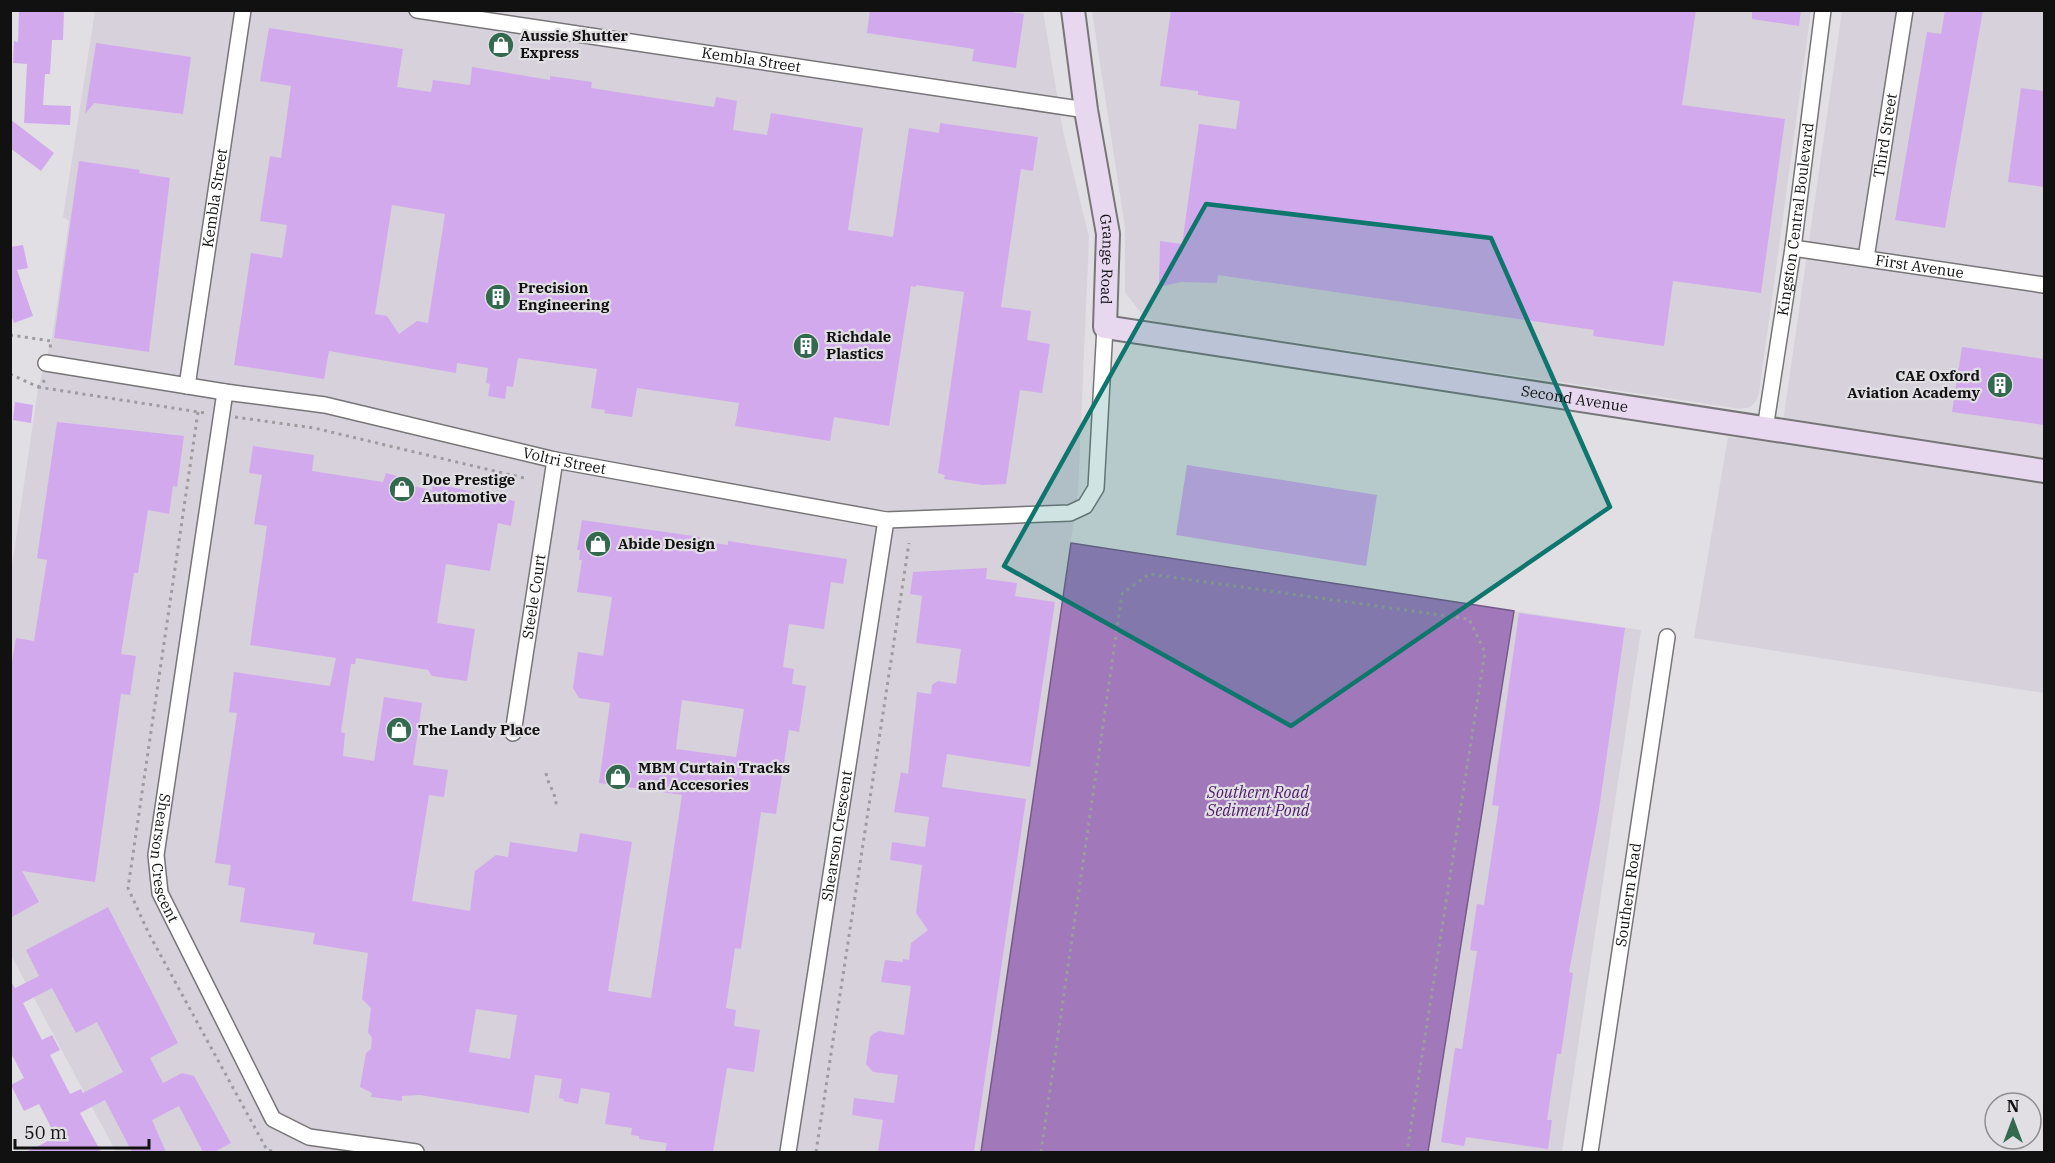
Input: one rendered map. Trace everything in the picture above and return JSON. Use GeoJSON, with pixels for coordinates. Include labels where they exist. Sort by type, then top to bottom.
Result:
{"type":"FeatureCollection","features":[{"type":"Feature","properties":{"kind":"main road","name":"Grange Road"},"geometry":{"type":"LineString","coordinates":[[1073,10],[1086,110],[1108,234],[1105,327]]}},
{"type":"Feature","properties":{"kind":"main road","name":"Second Avenue"},"geometry":{"type":"LineString","coordinates":[[1105,327],[2044,471]]}},
{"type":"Feature","properties":{"kind":"street","name":"Kembla Street"},"geometry":{"type":"LineString","coordinates":[[187,386],[243,10]]}},
{"type":"Feature","properties":{"kind":"street","name":"Kembla Street"},"geometry":{"type":"LineString","coordinates":[[417,10],[1086,110]]}},
{"type":"Feature","properties":{"kind":"street","name":"Kingston Central Boulevard"},"geometry":{"type":"LineString","coordinates":[[1765,429],[1793,248],[1823,10]]}},
{"type":"Feature","properties":{"kind":"street","name":"Third Street"},"geometry":{"type":"LineString","coordinates":[[1866,258],[1905,10]]}},
{"type":"Feature","properties":{"kind":"street","name":"First Avenue"},"geometry":{"type":"LineString","coordinates":[[1793,248],[2044,285]]}},
{"type":"Feature","properties":{"kind":"street","name":"Grange Road"},"geometry":{"type":"LineString","coordinates":[[1085,506],[1096,488],[1105,327]]}},
{"type":"Feature","properties":{"kind":"street","name":"Voltri Street"},"geometry":{"type":"LineString","coordinates":[[49,363],[225,392],[325,405],[555,459],[886,520],[1070,513],[1085,506]]}},
{"type":"Feature","properties":{"kind":"street","name":"Shearson Crescent"},"geometry":{"type":"LineString","coordinates":[[225,392],[156,855],[160,893],[273,1119],[309,1137],[416,1152]]}},
{"type":"Feature","properties":{"kind":"street","name":"Steele Court"},"geometry":{"type":"LineString","coordinates":[[513,733],[555,459]]}},
{"type":"Feature","properties":{"kind":"street","name":"Shearson Crescent"},"geometry":{"type":"LineString","coordinates":[[788,1152],[886,520]]}},
{"type":"Feature","properties":{"kind":"street","name":"Southern Road"},"geometry":{"type":"LineString","coordinates":[[1590,1152],[1667,638]]}},
{"type":"Feature","properties":{"kind":"path"},"geometry":{"type":"LineString","coordinates":[[10,335],[51,341],[46,382],[38,387]]}},
{"type":"Feature","properties":{"kind":"path"},"geometry":{"type":"LineString","coordinates":[[10,374],[38,387],[203,412]]}},
{"type":"Feature","properties":{"kind":"path"},"geometry":{"type":"LineString","coordinates":[[198,412],[128,888],[149,934],[267,1150],[276,1152]]}},
{"type":"Feature","properties":{"kind":"path"},"geometry":{"type":"LineString","coordinates":[[244,419],[314,428],[528,479]]}},
{"type":"Feature","properties":{"kind":"path"},"geometry":{"type":"LineString","coordinates":[[816,1152],[909,543]]}},
{"type":"Feature","properties":{"kind":"path"},"geometry":{"type":"LineString","coordinates":[[1041,1152],[1122,594],[1149,574],[1469,619],[1485,652],[1407,1152]]}},
{"type":"Feature","properties":{"kind":"path"},"geometry":{"type":"LineString","coordinates":[[546,773],[547,782],[556,797],[556,807]]}},
{"type":"Feature","properties":{"kind":"highlighted area"},"geometry":{"type":"Polygon","coordinates":[[[1206,204],[1491,238],[1610,507],[1291,726],[1004,566],[1206,204]]]}},
{"type":"Feature","properties":{"kind":"shaded area"},"geometry":{"type":"Polygon","coordinates":[[[95,11],[1043,11],[1063,131],[1089,237],[1078,492],[981,1152],[116,1152],[11,955],[11,573],[38,389],[52,338],[69,221],[63,217],[95,11]]]}},
{"type":"Feature","properties":{"kind":"shaded area"},"geometry":{"type":"Polygon","coordinates":[[[1092,11],[1811,11],[1759,394],[1756,401],[1750,407],[1741,409],[1158,322],[1144,317],[1125,292],[1125,228],[1092,11]]]}},
{"type":"Feature","properties":{"kind":"shaded area"},"geometry":{"type":"Polygon","coordinates":[[[1842,11],[2044,11],[2044,693],[1694,638],[1728,437],[1780,443],[1842,11]]]}},
{"type":"Feature","properties":{"kind":"shaded area"},"geometry":{"type":"Polygon","coordinates":[[[1514,611],[1641,630],[1562,1152],[1428,1152],[1514,611]]]}},
{"type":"Feature","properties":{"kind":"water","name":"Southern Road Sediment Pond"},"geometry":{"type":"Polygon","coordinates":[[[1071,543],[1514,611],[1428,1152],[981,1152],[1071,543]]]}},
{"type":"Feature","properties":{"kind":"building"},"geometry":{"type":"Polygon","coordinates":[[[19,10],[64,10],[63,40],[52,40],[50,74],[45,74],[43,105],[71,106],[70,125],[24,123],[27,64],[13,63],[14,41],[18,42],[19,10]]]}},
{"type":"Feature","properties":{"kind":"building"},"geometry":{"type":"Polygon","coordinates":[[[870,10],[1002,10],[1024,14],[1016,68],[972,61],[974,49],[867,33],[870,10]]]}},
{"type":"Feature","properties":{"kind":"building"},"geometry":{"type":"Polygon","coordinates":[[[1171,10],[1696,10],[1682,105],[1785,119],[1761,293],[1673,281],[1664,346],[1593,336],[1594,330],[1218,275],[1217,283],[1181,282],[1159,287],[1160,241],[1182,244],[1199,124],[1236,129],[1240,101],[1198,95],[1198,91],[1160,86],[1171,10]]]}},
{"type":"Feature","properties":{"kind":"building"},"geometry":{"type":"Polygon","coordinates":[[[1752,10],[1801,10],[1799,26],[1752,19],[1752,10]]]}},
{"type":"Feature","properties":{"kind":"building"},"geometry":{"type":"Polygon","coordinates":[[[1945,10],[1983,10],[1945,228],[1895,220],[1927,32],[1941,34],[1945,10]]]}},
{"type":"Feature","properties":{"kind":"building"},"geometry":{"type":"Polygon","coordinates":[[[269,28],[403,49],[397,87],[431,92],[433,80],[470,85],[472,67],[550,80],[550,76],[592,82],[591,88],[714,107],[716,97],[737,101],[733,130],[767,135],[771,113],[863,128],[848,230],[893,237],[909,128],[939,133],[940,123],[1038,137],[1033,171],[1021,169],[1001,307],[1031,311],[1027,340],[1050,344],[1042,393],[1020,390],[1006,484],[982,485],[944,479],[945,475],[938,473],[964,292],[911,286],[889,426],[834,417],[830,441],[735,426],[739,403],[637,388],[632,417],[604,413],[605,410],[591,408],[597,369],[518,358],[513,387],[507,386],[505,399],[488,396],[490,384],[486,383],[488,368],[457,363],[456,373],[329,351],[324,379],[234,365],[251,253],[282,258],[287,225],[260,221],[270,156],[281,158],[291,86],[260,81],[269,28]],[[392,205],[375,314],[387,316],[399,334],[417,321],[428,323],[445,214],[392,205]]]}},
{"type":"Feature","properties":{"kind":"building"},"geometry":{"type":"Polygon","coordinates":[[[96,43],[191,57],[183,114],[94,103],[85,114],[96,43]]]}},
{"type":"Feature","properties":{"kind":"building"},"geometry":{"type":"Polygon","coordinates":[[[2021,88],[2044,91],[2044,187],[2008,182],[2021,88]]]}},
{"type":"Feature","properties":{"kind":"building"},"geometry":{"type":"Polygon","coordinates":[[[10,119],[54,153],[41,171],[10,148],[10,119]]]}},
{"type":"Feature","properties":{"kind":"building"},"geometry":{"type":"Polygon","coordinates":[[[79,161],[140,170],[139,173],[170,178],[149,352],[54,338],[79,161]]]}},
{"type":"Feature","properties":{"kind":"building"},"geometry":{"type":"Polygon","coordinates":[[[23,245],[28,268],[17,270],[33,316],[14,323],[10,312],[10,247],[23,245]]]}},
{"type":"Feature","properties":{"kind":"building","name":"CAE Oxford Aviation Academy"},"geometry":{"type":"Polygon","coordinates":[[[1962,347],[2044,359],[2044,425],[1952,412],[1962,347]]]}},
{"type":"Feature","properties":{"kind":"building"},"geometry":{"type":"Polygon","coordinates":[[[15,402],[33,405],[31,423],[13,420],[15,402]]]}},
{"type":"Feature","properties":{"kind":"building"},"geometry":{"type":"Polygon","coordinates":[[[57,422],[184,436],[177,487],[173,486],[169,514],[148,510],[138,573],[134,573],[121,654],[136,656],[130,695],[121,694],[95,882],[22,871],[39,902],[10,918],[10,673],[16,638],[34,641],[47,560],[37,558],[57,422]]]}},
{"type":"Feature","properties":{"kind":"building"},"geometry":{"type":"Polygon","coordinates":[[[253,446],[314,455],[312,471],[383,482],[386,473],[404,478],[403,483],[417,487],[432,490],[433,485],[451,487],[515,501],[511,526],[498,523],[490,571],[446,564],[437,623],[475,629],[467,681],[432,676],[428,670],[356,658],[355,664],[351,664],[341,732],[345,733],[343,756],[374,761],[384,697],[422,703],[413,765],[448,770],[444,797],[429,795],[412,901],[470,911],[475,871],[496,855],[508,857],[510,842],[577,852],[580,833],[632,842],[608,991],[651,998],[682,795],[599,783],[610,703],[579,698],[573,688],[578,652],[603,656],[612,597],[577,592],[582,560],[579,560],[580,550],[577,550],[582,520],[700,537],[699,541],[728,545],[728,541],[847,559],[843,584],[831,582],[824,629],[789,624],[783,667],[794,669],[792,684],[806,686],[799,732],[789,730],[776,814],[761,812],[741,949],[735,948],[726,1008],[736,1010],[734,1026],[760,1030],[754,1072],[727,1068],[713,1152],[665,1152],[667,1143],[639,1139],[639,1136],[631,1135],[632,1128],[605,1124],[610,1093],[581,1088],[578,1104],[563,1101],[564,1099],[559,1098],[562,1079],[535,1075],[529,1113],[420,1095],[402,1096],[402,1101],[371,1097],[372,1093],[360,1087],[366,1053],[371,1049],[372,1038],[368,1032],[371,1008],[362,999],[368,953],[313,944],[315,933],[240,922],[245,888],[228,885],[231,865],[215,863],[237,713],[229,712],[234,672],[330,686],[336,658],[250,645],[267,526],[254,524],[262,475],[249,473],[253,446]],[[682,700],[676,749],[736,757],[744,709],[682,700]],[[476,1009],[469,1052],[510,1059],[517,1015],[476,1009]]]}},
{"type":"Feature","properties":{"kind":"building"},"geometry":{"type":"Polygon","coordinates":[[[1187,465],[1377,495],[1366,566],[1176,535],[1187,465]]]}},
{"type":"Feature","properties":{"kind":"building"},"geometry":{"type":"Polygon","coordinates":[[[987,568],[986,579],[1017,583],[1015,596],[1055,602],[1030,767],[947,754],[942,787],[1026,799],[974,1152],[878,1152],[883,1120],[852,1115],[854,1098],[894,1103],[898,1075],[873,1072],[866,1064],[870,1037],[873,1034],[879,1031],[904,1035],[911,986],[881,982],[885,960],[903,962],[903,959],[909,960],[911,943],[928,930],[916,913],[922,865],[890,860],[892,842],[925,847],[929,817],[894,812],[901,772],[908,774],[917,692],[931,694],[932,685],[938,681],[956,684],[961,649],[916,643],[922,596],[910,594],[913,572],[987,568]]]}},
{"type":"Feature","properties":{"kind":"building"},"geometry":{"type":"Polygon","coordinates":[[[1519,613],[1625,628],[1599,810],[1569,972],[1573,973],[1561,1054],[1557,1054],[1547,1120],[1552,1120],[1548,1149],[1466,1137],[1464,1146],[1441,1142],[1455,1048],[1462,1049],[1477,951],[1470,950],[1477,904],[1484,905],[1499,806],[1492,805],[1519,613]]]}},
{"type":"Feature","properties":{"kind":"building"},"geometry":{"type":"Polygon","coordinates":[[[108,907],[178,1043],[150,1058],[163,1083],[182,1073],[194,1076],[231,1143],[214,1152],[203,1152],[179,1106],[152,1120],[166,1152],[132,1152],[105,1100],[80,1113],[101,1152],[26,1152],[56,1137],[39,1104],[24,1111],[11,1085],[24,1078],[10,1051],[10,980],[15,988],[39,976],[26,950],[108,907]],[[52,988],[23,1003],[42,1040],[52,1035],[60,1050],[50,1055],[70,1094],[81,1089],[83,1093],[123,1072],[97,1022],[76,1033],[52,988]]]}},
{"type":"Feature","properties":{"kind":"place","name":"Aussie Shutter Express"},"geometry":{"type":"Point","coordinates":[501,45]}},
{"type":"Feature","properties":{"kind":"place","name":"Precision Engineering"},"geometry":{"type":"Point","coordinates":[498,297]}},
{"type":"Feature","properties":{"kind":"place","name":"Richdale Plastics"},"geometry":{"type":"Point","coordinates":[806,346]}},
{"type":"Feature","properties":{"kind":"place","name":"CAE Oxford Aviation Academy"},"geometry":{"type":"Point","coordinates":[2000,385]}},
{"type":"Feature","properties":{"kind":"place","name":"Doe Prestige Automotive"},"geometry":{"type":"Point","coordinates":[402,489]}},
{"type":"Feature","properties":{"kind":"place","name":"Abide Design"},"geometry":{"type":"Point","coordinates":[598,544]}},
{"type":"Feature","properties":{"kind":"place","name":"The Landy Place"},"geometry":{"type":"Point","coordinates":[399,730]}},
{"type":"Feature","properties":{"kind":"place","name":"MBM Curtain Tracks and Accesories"},"geometry":{"type":"Point","coordinates":[618,777]}}]}
